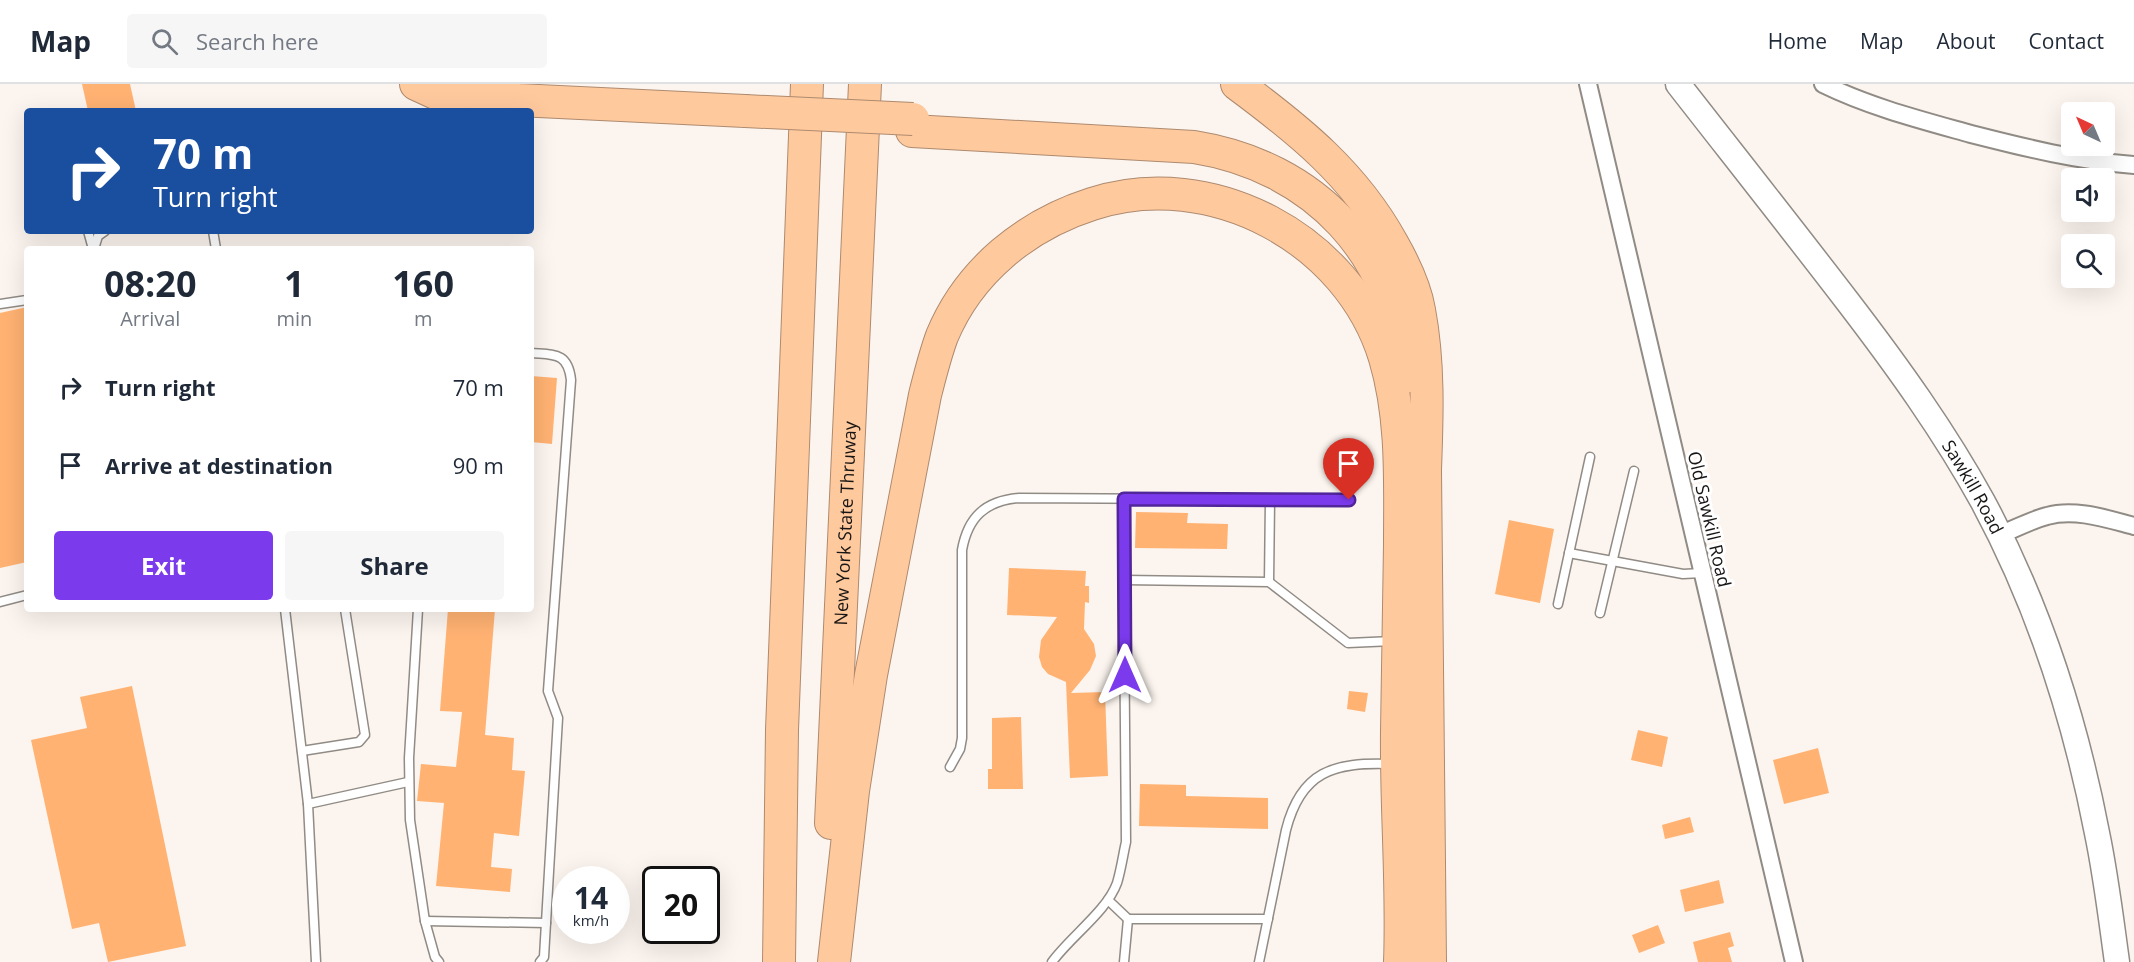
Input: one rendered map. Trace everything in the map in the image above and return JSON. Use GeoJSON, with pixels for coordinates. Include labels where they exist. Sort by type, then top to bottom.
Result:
{"type":"FeatureCollection","features":[{"type":"Feature","properties":{"kind":"highway"},"geometry":{"type":"LineString","coordinates":[[416,84],[464,104],[486,108]]}},
{"type":"Feature","properties":{"kind":"highway"},"geometry":{"type":"LineString","coordinates":[[446,84],[467,91],[518,100],[744,118]]}},
{"type":"Feature","properties":{"kind":"highway"},"geometry":{"type":"LineString","coordinates":[[799,84],[804,188]]}},
{"type":"Feature","properties":{"kind":"highway"},"geometry":{"type":"LineString","coordinates":[[779,962],[782,730],[807,84]]}},
{"type":"Feature","properties":{"kind":"highway","name":"New York State Thruway"},"geometry":{"type":"LineString","coordinates":[[830,962],[834,732],[865,84]]}},
{"type":"Feature","properties":{"kind":"highway"},"geometry":{"type":"LineString","coordinates":[[1237,84],[1319,148],[1357,189],[1402,260],[1412,283],[1420,317],[1428,413],[1425,470],[1429,892],[1439,962]]}},
{"type":"Feature","properties":{"kind":"highway"},"geometry":{"type":"LineString","coordinates":[[534,114],[744,118],[1190,133],[1220,138],[1251,147],[1276,157],[1324,186],[1356,216],[1379,244],[1392,266],[1412,312],[1425,375]]}},
{"type":"Feature","properties":{"kind":"highway"},"geometry":{"type":"LineString","coordinates":[[912,125],[1194,147],[1230,154],[1273,171],[1297,185],[1334,214],[1364,249],[1388,293],[1401,338],[1404,361],[1405,415],[1400,455],[1397,764],[1408,961]]}},
{"type":"Feature","properties":{"kind":"highway"},"geometry":{"type":"LineString","coordinates":[[834,962],[854,791],[871,675],[925,395],[943,334],[957,307],[973,284],[994,261],[1018,240],[1042,224],[1070,211],[1124,196],[1153,194],[1206,198],[1254,213],[1293,235],[1310,248],[1345,283],[1371,322],[1385,358],[1391,382],[1400,455]]}},
{"type":"Feature","properties":{"kind":"highway"},"geometry":{"type":"LineString","coordinates":[[1408,961],[1429,892]]}},
{"type":"Feature","properties":{"kind":"street","name":"Old Sawkill Road"},"geometry":{"type":"LineString","coordinates":[[1588,84],[1794,962]]}},
{"type":"Feature","properties":{"kind":"street","name":"Sawkill Road"},"geometry":{"type":"LineString","coordinates":[[1678,84],[1785,219],[1906,379],[1968,474],[1999,535],[2049,657],[2075,740],[2097,834],[2116,962]]}},
{"type":"Feature","properties":{"kind":"street"},"geometry":{"type":"LineString","coordinates":[[1823,84],[1866,103],[1899,114],[1990,138],[2069,158],[2134,165]]}},
{"type":"Feature","properties":{"kind":"street"},"geometry":{"type":"LineString","coordinates":[[1999,535],[2047,515],[2061,513],[2091,516],[2134,526]]}},
{"type":"Feature","properties":{"kind":"lane"},"geometry":{"type":"LineString","coordinates":[[0,304],[24,300]]}},
{"type":"Feature","properties":{"kind":"lane"},"geometry":{"type":"LineString","coordinates":[[534,353],[556,355],[564,359],[570,368],[571,380],[548,691],[558,718],[544,957],[540,962]]}},
{"type":"Feature","properties":{"kind":"lane"},"geometry":{"type":"LineString","coordinates":[[1558,604],[1590,457]]}},
{"type":"Feature","properties":{"kind":"lane"},"geometry":{"type":"LineString","coordinates":[[1600,613],[1634,471]]}},
{"type":"Feature","properties":{"kind":"lane"},"geometry":{"type":"LineString","coordinates":[[1052,962],[1063,946],[1108,900],[1117,884],[1126,842],[1124,499]]}},
{"type":"Feature","properties":{"kind":"lane"},"geometry":{"type":"LineString","coordinates":[[950,767],[960,749],[962,738],[962,550],[964,537],[970,523],[991,504],[1004,500],[1349,500]]}},
{"type":"Feature","properties":{"kind":"lane"},"geometry":{"type":"LineString","coordinates":[[1269,582],[1270,500]]}},
{"type":"Feature","properties":{"kind":"lane"},"geometry":{"type":"LineString","coordinates":[[1569,554],[1683,574],[1702,573]]}},
{"type":"Feature","properties":{"kind":"lane"},"geometry":{"type":"LineString","coordinates":[[1124,580],[1269,582],[1348,643],[1398,641]]}},
{"type":"Feature","properties":{"kind":"lane"},"geometry":{"type":"LineString","coordinates":[[0,602],[24,596]]}},
{"type":"Feature","properties":{"kind":"lane"},"geometry":{"type":"LineString","coordinates":[[285,612],[308,804],[316,962]]}},
{"type":"Feature","properties":{"kind":"lane"},"geometry":{"type":"LineString","coordinates":[[302,751],[359,742],[365,735],[345,612]]}},
{"type":"Feature","properties":{"kind":"lane"},"geometry":{"type":"LineString","coordinates":[[418,612],[408,782],[411,829],[425,921],[435,957],[439,962]]}},
{"type":"Feature","properties":{"kind":"lane"},"geometry":{"type":"LineString","coordinates":[[1259,962],[1286,830],[1299,796],[1317,778],[1339,767],[1354,764],[1397,764]]}},
{"type":"Feature","properties":{"kind":"lane"},"geometry":{"type":"LineString","coordinates":[[308,804],[408,782]]}},
{"type":"Feature","properties":{"kind":"lane"},"geometry":{"type":"LineString","coordinates":[[1108,900],[1128,919],[1268,919]]}},
{"type":"Feature","properties":{"kind":"lane"},"geometry":{"type":"LineString","coordinates":[[1124,962],[1128,919]]}},
{"type":"Feature","properties":{"kind":"lane"},"geometry":{"type":"LineString","coordinates":[[425,921],[546,923]]}},
{"type":"Feature","properties":{"kind":"building"},"geometry":{"type":"Polygon","coordinates":[[[82,84],[130,84],[135,108],[87,108],[82,84]]]}},
{"type":"Feature","properties":{"kind":"building"},"geometry":{"type":"Polygon","coordinates":[[[24,308],[24,563],[0,568],[0,313],[24,308]]]}},
{"type":"Feature","properties":{"kind":"building"},"geometry":{"type":"Polygon","coordinates":[[[534,376],[557,378],[552,444],[534,442],[534,376]]]}},
{"type":"Feature","properties":{"kind":"building"},"geometry":{"type":"Polygon","coordinates":[[[1136,512],[1188,513],[1187,523],[1228,524],[1227,549],[1135,548],[1136,512]]]}},
{"type":"Feature","properties":{"kind":"building"},"geometry":{"type":"Polygon","coordinates":[[[1509,520],[1554,529],[1540,603],[1495,594],[1509,520]]]}},
{"type":"Feature","properties":{"kind":"building"},"geometry":{"type":"Polygon","coordinates":[[[1009,568],[1086,571],[1085,586],[1089,586],[1089,603],[1085,602],[1084,629],[1094,644],[1096,656],[1090,670],[1071,693],[1105,692],[1108,776],[1070,778],[1066,682],[1048,674],[1042,667],[1039,657],[1041,640],[1057,617],[1007,615],[1009,568]]]}},
{"type":"Feature","properties":{"kind":"building"},"geometry":{"type":"Polygon","coordinates":[[[448,612],[495,612],[485,735],[514,738],[512,770],[525,771],[519,836],[494,833],[491,867],[512,869],[510,892],[436,886],[444,803],[417,801],[421,764],[456,767],[462,712],[440,711],[448,612]]]}},
{"type":"Feature","properties":{"kind":"building"},"geometry":{"type":"Polygon","coordinates":[[[132,686],[186,946],[108,962],[99,923],[72,929],[31,740],[87,728],[80,697],[132,686]]]}},
{"type":"Feature","properties":{"kind":"building"},"geometry":{"type":"Polygon","coordinates":[[[1349,691],[1368,693],[1365,712],[1347,709],[1349,691]]]}},
{"type":"Feature","properties":{"kind":"building"},"geometry":{"type":"Polygon","coordinates":[[[1021,717],[1023,789],[988,789],[988,769],[992,769],[992,718],[1021,717]]]}},
{"type":"Feature","properties":{"kind":"building"},"geometry":{"type":"Polygon","coordinates":[[[1638,730],[1668,737],[1662,767],[1631,760],[1638,730]]]}},
{"type":"Feature","properties":{"kind":"building"},"geometry":{"type":"Polygon","coordinates":[[[1818,748],[1829,793],[1784,804],[1773,760],[1818,748]]]}},
{"type":"Feature","properties":{"kind":"building"},"geometry":{"type":"Polygon","coordinates":[[[1140,784],[1186,785],[1186,796],[1268,798],[1268,829],[1139,826],[1140,784]]]}},
{"type":"Feature","properties":{"kind":"building"},"geometry":{"type":"Polygon","coordinates":[[[1690,817],[1694,832],[1665,839],[1662,825],[1690,817]]]}},
{"type":"Feature","properties":{"kind":"building"},"geometry":{"type":"Polygon","coordinates":[[[1719,880],[1724,903],[1685,912],[1680,890],[1719,880]]]}},
{"type":"Feature","properties":{"kind":"building"},"geometry":{"type":"Polygon","coordinates":[[[1658,925],[1665,943],[1639,953],[1632,935],[1658,925]]]}},
{"type":"Feature","properties":{"kind":"building"},"geometry":{"type":"Polygon","coordinates":[[[1730,932],[1734,946],[1728,948],[1732,962],[1698,962],[1693,942],[1730,932]]]}},
{"type":"Feature","properties":{"kind":"route"},"geometry":{"type":"LineString","coordinates":[[1125,675],[1124,499],[1349,500]]}}]}
